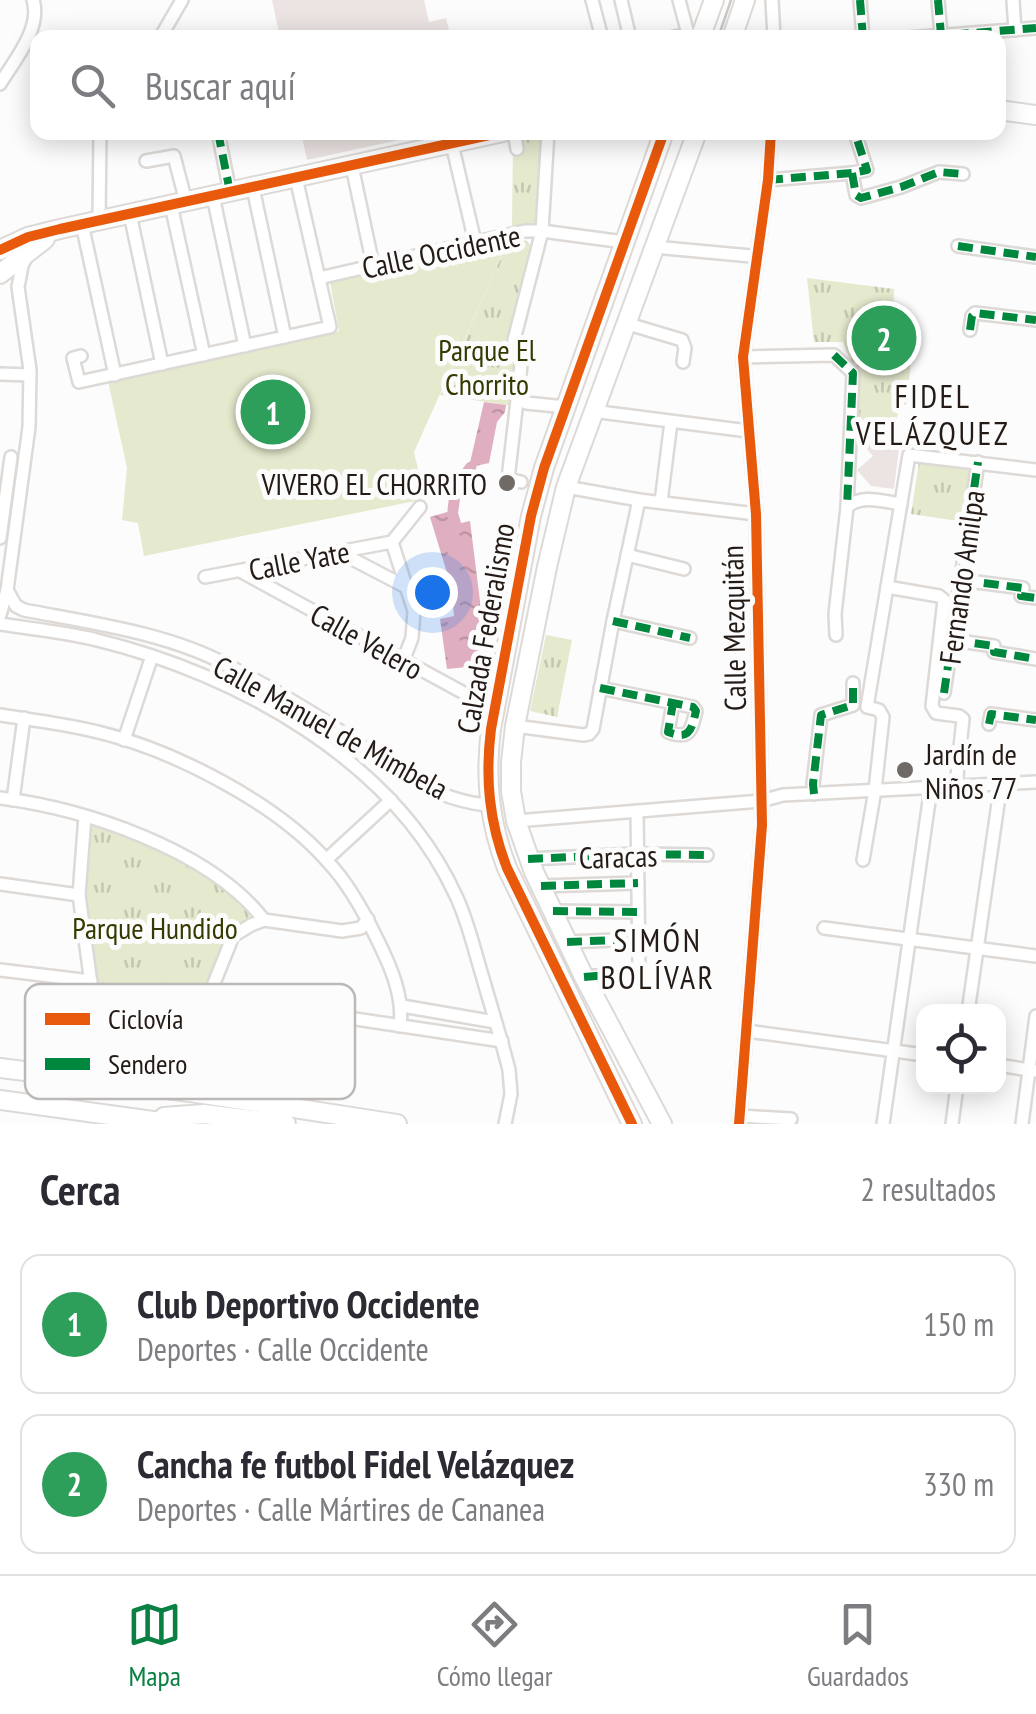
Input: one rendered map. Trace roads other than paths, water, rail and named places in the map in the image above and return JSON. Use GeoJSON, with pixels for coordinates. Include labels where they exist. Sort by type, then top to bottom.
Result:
{"type":"FeatureCollection","features":[{"type":"Feature","properties":{"kind":"main road"},"geometry":{"type":"LineString","coordinates":[[698,30],[714,0]]}},
{"type":"Feature","properties":{"kind":"main road"},"geometry":{"type":"LineString","coordinates":[[735,30],[745,0]]}},
{"type":"Feature","properties":{"kind":"main road"},"geometry":{"type":"LineString","coordinates":[[1006,111],[1036,115]]}},
{"type":"Feature","properties":{"kind":"main road"},"geometry":{"type":"LineString","coordinates":[[0,250],[90,222],[469,140]]}},
{"type":"Feature","properties":{"kind":"main road","name":"Calzada Federalismo"},"geometry":{"type":"LineString","coordinates":[[632,1124],[496,840],[487,766],[534,503],[661,140]]}},
{"type":"Feature","properties":{"kind":"main road","name":"Calzada Federalismo"},"geometry":{"type":"LineString","coordinates":[[662,1124],[584,977],[528,859],[516,821],[510,776],[515,726],[566,487],[694,140]]}},
{"type":"Feature","properties":{"kind":"main road"},"geometry":{"type":"LineString","coordinates":[[0,274],[29,243]]}},
{"type":"Feature","properties":{"kind":"main road"},"geometry":{"type":"LineString","coordinates":[[0,1068],[25,1071]]}},
{"type":"Feature","properties":{"kind":"main road"},"geometry":{"type":"LineString","coordinates":[[235,1099],[396,1124]]}},
{"type":"Feature","properties":{"kind":"main road"},"geometry":{"type":"LineString","coordinates":[[0,1100],[175,1124]]}},
{"type":"Feature","properties":{"kind":"main road"},"geometry":{"type":"LineString","coordinates":[[135,1121],[204,1114],[286,1124]]}},
{"type":"Feature","properties":{"kind":"main road"},"geometry":{"type":"LineString","coordinates":[[343,1116],[366,1124]]}},
{"type":"Feature","properties":{"kind":"street"},"geometry":{"type":"LineString","coordinates":[[31,30],[37,12],[33,0]]}},
{"type":"Feature","properties":{"kind":"street"},"geometry":{"type":"LineString","coordinates":[[165,30],[182,0]]}},
{"type":"Feature","properties":{"kind":"street"},"geometry":{"type":"LineString","coordinates":[[592,0],[600,30]]}},
{"type":"Feature","properties":{"kind":"street"},"geometry":{"type":"LineString","coordinates":[[621,0],[628,30]]}},
{"type":"Feature","properties":{"kind":"street"},"geometry":{"type":"LineString","coordinates":[[679,0],[692,30]]}},
{"type":"Feature","properties":{"kind":"street"},"geometry":{"type":"LineString","coordinates":[[772,0],[774,30]]}},
{"type":"Feature","properties":{"kind":"street"},"geometry":{"type":"LineString","coordinates":[[860,0],[862,30]]}},
{"type":"Feature","properties":{"kind":"street"},"geometry":{"type":"LineString","coordinates":[[938,0],[941,30]]}},
{"type":"Feature","properties":{"kind":"street"},"geometry":{"type":"LineString","coordinates":[[1014,0],[1015,30]]}},
{"type":"Feature","properties":{"kind":"street"},"geometry":{"type":"LineString","coordinates":[[1006,31],[1036,28]]}},
{"type":"Feature","properties":{"kind":"street"},"geometry":{"type":"LineString","coordinates":[[0,84],[30,32]]}},
{"type":"Feature","properties":{"kind":"street"},"geometry":{"type":"LineString","coordinates":[[100,140],[90,222],[116,374]]}},
{"type":"Feature","properties":{"kind":"street"},"geometry":{"type":"LineString","coordinates":[[219,140],[222,194],[245,346]]}},
{"type":"Feature","properties":{"kind":"street"},"geometry":{"type":"LineString","coordinates":[[515,140],[517,149]]}},
{"type":"Feature","properties":{"kind":"street"},"geometry":{"type":"LineString","coordinates":[[521,482],[508,480],[523,348],[514,340],[542,232],[548,140]]}},
{"type":"Feature","properties":{"kind":"street","name":"Calle Mezquitán"},"geometry":{"type":"LineString","coordinates":[[739,1120],[762,825],[756,514],[744,358],[771,140]]}},
{"type":"Feature","properties":{"kind":"street"},"geometry":{"type":"LineString","coordinates":[[768,180],[867,170],[857,140]]}},
{"type":"Feature","properties":{"kind":"street"},"geometry":{"type":"LineString","coordinates":[[452,144],[474,242]]}},
{"type":"Feature","properties":{"kind":"street"},"geometry":{"type":"LineString","coordinates":[[146,161],[174,156],[204,355]]}},
{"type":"Feature","properties":{"kind":"street"},"geometry":{"type":"LineString","coordinates":[[352,166],[373,265]]}},
{"type":"Feature","properties":{"kind":"street"},"geometry":{"type":"LineString","coordinates":[[852,173],[856,195],[861,198],[939,172],[963,174]]}},
{"type":"Feature","properties":{"kind":"street"},"geometry":{"type":"LineString","coordinates":[[82,356],[73,358],[80,382],[330,327],[296,178]]}},
{"type":"Feature","properties":{"kind":"street"},"geometry":{"type":"LineString","coordinates":[[254,188],[286,337]]}},
{"type":"Feature","properties":{"kind":"street"},"geometry":{"type":"LineString","coordinates":[[130,214],[162,364]]}},
{"type":"Feature","properties":{"kind":"street","name":"Calle Occidente"},"geometry":{"type":"LineString","coordinates":[[319,278],[515,232],[624,242]]}},
{"type":"Feature","properties":{"kind":"street"},"geometry":{"type":"LineString","coordinates":[[0,614],[7,590],[25,459],[30,374],[18,287],[29,243]]}},
{"type":"Feature","properties":{"kind":"street"},"geometry":{"type":"LineString","coordinates":[[654,246],[751,256]]}},
{"type":"Feature","properties":{"kind":"street"},"geometry":{"type":"LineString","coordinates":[[958,246],[1036,258]]}},
{"type":"Feature","properties":{"kind":"street"},"geometry":{"type":"LineString","coordinates":[[970,330],[975,313],[1036,320]]}},
{"type":"Feature","properties":{"kind":"street"},"geometry":{"type":"LineString","coordinates":[[625,323],[682,340],[686,348],[683,362]]}},
{"type":"Feature","properties":{"kind":"street"},"geometry":{"type":"LineString","coordinates":[[744,358],[834,355],[853,372],[836,635]]}},
{"type":"Feature","properties":{"kind":"street"},"geometry":{"type":"LineString","coordinates":[[0,374],[30,374]]}},
{"type":"Feature","properties":{"kind":"street"},"geometry":{"type":"LineString","coordinates":[[526,403],[566,407]]}},
{"type":"Feature","properties":{"kind":"street"},"geometry":{"type":"LineString","coordinates":[[592,412],[748,432]]}},
{"type":"Feature","properties":{"kind":"street"},"geometry":{"type":"LineString","coordinates":[[661,502],[671,422]]}},
{"type":"Feature","properties":{"kind":"street"},"geometry":{"type":"LineString","coordinates":[[863,860],[883,716],[879,710],[867,707],[909,455],[1036,470]]}},
{"type":"Feature","properties":{"kind":"street"},"geometry":{"type":"LineString","coordinates":[[14,541],[0,539],[6,456],[25,459]]}},
{"type":"Feature","properties":{"kind":"street","name":"Fernando Amilpa"},"geometry":{"type":"LineString","coordinates":[[944,693],[978,462]]}},
{"type":"Feature","properties":{"kind":"street"},"geometry":{"type":"LineString","coordinates":[[566,487],[756,514]]}},
{"type":"Feature","properties":{"kind":"street"},"geometry":{"type":"LineString","coordinates":[[846,508],[863,499],[900,504]]}},
{"type":"Feature","properties":{"kind":"street"},"geometry":{"type":"LineString","coordinates":[[515,726],[583,736],[593,729],[612,621],[640,500]]}},
{"type":"Feature","properties":{"kind":"street"},"geometry":{"type":"LineString","coordinates":[[403,661],[412,638],[414,611],[392,542],[420,508]]}},
{"type":"Feature","properties":{"kind":"street","name":"Calle Yate"},"geometry":{"type":"LineString","coordinates":[[205,577],[392,542]]}},
{"type":"Feature","properties":{"kind":"street"},"geometry":{"type":"LineString","coordinates":[[339,552],[408,588]]}},
{"type":"Feature","properties":{"kind":"street"},"geometry":{"type":"LineString","coordinates":[[627,555],[684,569]]}},
{"type":"Feature","properties":{"kind":"street","name":"Calle Velero"},"geometry":{"type":"LineString","coordinates":[[240,571],[494,710]]}},
{"type":"Feature","properties":{"kind":"street"},"geometry":{"type":"LineString","coordinates":[[961,580],[1022,588],[1021,596],[1036,598]]}},
{"type":"Feature","properties":{"kind":"street"},"geometry":{"type":"LineString","coordinates":[[887,587],[944,600],[932,706],[936,712],[963,719],[956,786]]}},
{"type":"Feature","properties":{"kind":"street","name":"Calle Manuel de Mimbela"},"geometry":{"type":"LineString","coordinates":[[7,590],[16,606],[24,610],[119,627],[225,664],[321,718],[403,775],[468,802],[489,804]]}},
{"type":"Feature","properties":{"kind":"street"},"geometry":{"type":"LineString","coordinates":[[612,621],[690,638]]}},
{"type":"Feature","properties":{"kind":"street","name":"Calle Manuel de Mimbela"},"geometry":{"type":"LineString","coordinates":[[0,624],[97,640],[152,656],[240,692],[309,732],[391,800],[414,827],[457,898],[502,1041],[510,1081],[505,1124]]}},
{"type":"Feature","properties":{"kind":"street"},"geometry":{"type":"LineString","coordinates":[[952,640],[994,646],[994,652],[1036,659]]}},
{"type":"Feature","properties":{"kind":"street"},"geometry":{"type":"LineString","coordinates":[[124,740],[152,656]]}},
{"type":"Feature","properties":{"kind":"street"},"geometry":{"type":"LineString","coordinates":[[814,794],[821,714],[853,705],[853,683]]}},
{"type":"Feature","properties":{"kind":"street"},"geometry":{"type":"LineString","coordinates":[[600,688],[673,703]]}},
{"type":"Feature","properties":{"kind":"street"},"geometry":{"type":"LineString","coordinates":[[989,724],[991,714],[1036,720]]}},
{"type":"Feature","properties":{"kind":"street"},"geometry":{"type":"LineString","coordinates":[[0,716],[102,732],[124,740],[171,758],[256,802],[289,826],[326,859],[368,920],[402,1006],[400,1026]]}},
{"type":"Feature","properties":{"kind":"street"},"geometry":{"type":"LineString","coordinates":[[24,718],[7,799],[123,828],[192,861],[255,908],[264,920]]}},
{"type":"Feature","properties":{"kind":"street"},"geometry":{"type":"LineString","coordinates":[[337,753],[349,752],[349,738]]}},
{"type":"Feature","properties":{"kind":"street"},"geometry":{"type":"LineString","coordinates":[[352,764],[353,754],[367,751]]}},
{"type":"Feature","properties":{"kind":"street"},"geometry":{"type":"LineString","coordinates":[[516,821],[762,801],[783,796],[1036,782]]}},
{"type":"Feature","properties":{"kind":"street"},"geometry":{"type":"LineString","coordinates":[[969,1004],[1001,784]]}},
{"type":"Feature","properties":{"kind":"street"},"geometry":{"type":"LineString","coordinates":[[883,1124],[931,787]]}},
{"type":"Feature","properties":{"kind":"street"},"geometry":{"type":"LineString","coordinates":[[326,859],[391,800]]}},
{"type":"Feature","properties":{"kind":"street"},"geometry":{"type":"LineString","coordinates":[[584,977],[639,972],[638,811]]}},
{"type":"Feature","properties":{"kind":"street"},"geometry":{"type":"LineString","coordinates":[[85,816],[79,895],[91,984]]}},
{"type":"Feature","properties":{"kind":"street","name":"Caracas"},"geometry":{"type":"LineString","coordinates":[[528,859],[707,855]]}},
{"type":"Feature","properties":{"kind":"street"},"geometry":{"type":"LineString","coordinates":[[541,886],[638,883]]}},
{"type":"Feature","properties":{"kind":"street"},"geometry":{"type":"LineString","coordinates":[[0,884],[79,895]]}},
{"type":"Feature","properties":{"kind":"street"},"geometry":{"type":"LineString","coordinates":[[553,911],[638,912]]}},
{"type":"Feature","properties":{"kind":"street"},"geometry":{"type":"LineString","coordinates":[[214,984],[233,936],[251,925],[264,920],[342,932],[361,928],[368,920]]}},
{"type":"Feature","properties":{"kind":"street"},"geometry":{"type":"LineString","coordinates":[[824,928],[1036,956]]}},
{"type":"Feature","properties":{"kind":"street"},"geometry":{"type":"LineString","coordinates":[[567,942],[639,939]]}},
{"type":"Feature","properties":{"kind":"street"},"geometry":{"type":"LineString","coordinates":[[0,970],[91,981]]}},
{"type":"Feature","properties":{"kind":"street"},"geometry":{"type":"LineString","coordinates":[[402,1006],[496,1022]]}},
{"type":"Feature","properties":{"kind":"street"},"geometry":{"type":"LineString","coordinates":[[1022,1124],[1036,1016]]}},
{"type":"Feature","properties":{"kind":"street"},"geometry":{"type":"LineString","coordinates":[[355,1019],[502,1041]]}},
{"type":"Feature","properties":{"kind":"street"},"geometry":{"type":"LineString","coordinates":[[747,1031],[916,1054]]}},
{"type":"Feature","properties":{"kind":"street"},"geometry":{"type":"LineString","coordinates":[[1006,1067],[1032,1070]]}},
{"type":"Feature","properties":{"kind":"street"},"geometry":{"type":"LineString","coordinates":[[952,1124],[957,1094]]}},
{"type":"Feature","properties":{"kind":"street"},"geometry":{"type":"LineString","coordinates":[[739,1120],[791,1120]]}},
{"type":"Feature","properties":{"kind":"water"},"geometry":{"type":"Polygon","coordinates":[[[484,402],[506,405],[505,412],[497,422],[489,463],[469,467],[484,402]]]}},
{"type":"Feature","properties":{"kind":"water"},"geometry":{"type":"Polygon","coordinates":[[[457,509],[461,523],[470,521],[488,665],[447,669],[440,619],[454,616],[451,586],[430,517],[457,509]]]}},
{"type":"Feature","properties":{"kind":"waterway"},"geometry":{"type":"LineString","coordinates":[[453,510],[456,486],[471,467]]}},
{"type":"Feature","properties":{"kind":"tram line"},"geometry":{"type":"LineString","coordinates":[[721,30],[731,0]]}},
{"type":"Feature","properties":{"kind":"place","name":"Cancha fe futbol Fidel Velázquez"},"geometry":{"type":"Point","coordinates":[884,338]}},
{"type":"Feature","properties":{"kind":"place","name":"Club Deportivo Occidente"},"geometry":{"type":"Point","coordinates":[273,412]}},
{"type":"Feature","properties":{"kind":"place","name":"VIVERO EL CHORRITO"},"geometry":{"type":"Point","coordinates":[507,483]}},
{"type":"Feature","properties":{"kind":"place","name":"Jardín de Niños 77"},"geometry":{"type":"Point","coordinates":[905,770]}},
{"type":"Feature","properties":{"kind":"district","name":"FIDEL VELÁZQUEZ"},"geometry":{"type":"Point","coordinates":[933,414]}},
{"type":"Feature","properties":{"kind":"district","name":"SIMÓN BOLÍVAR"},"geometry":{"type":"Point","coordinates":[658,958]}},
{"type":"Feature","properties":{"kind":"park label","name":"Parque El Chorrito"},"geometry":{"type":"Point","coordinates":[487,366]}},
{"type":"Feature","properties":{"kind":"park label","name":"Parque Hundido"},"geometry":{"type":"Point","coordinates":[155,927]}}]}
